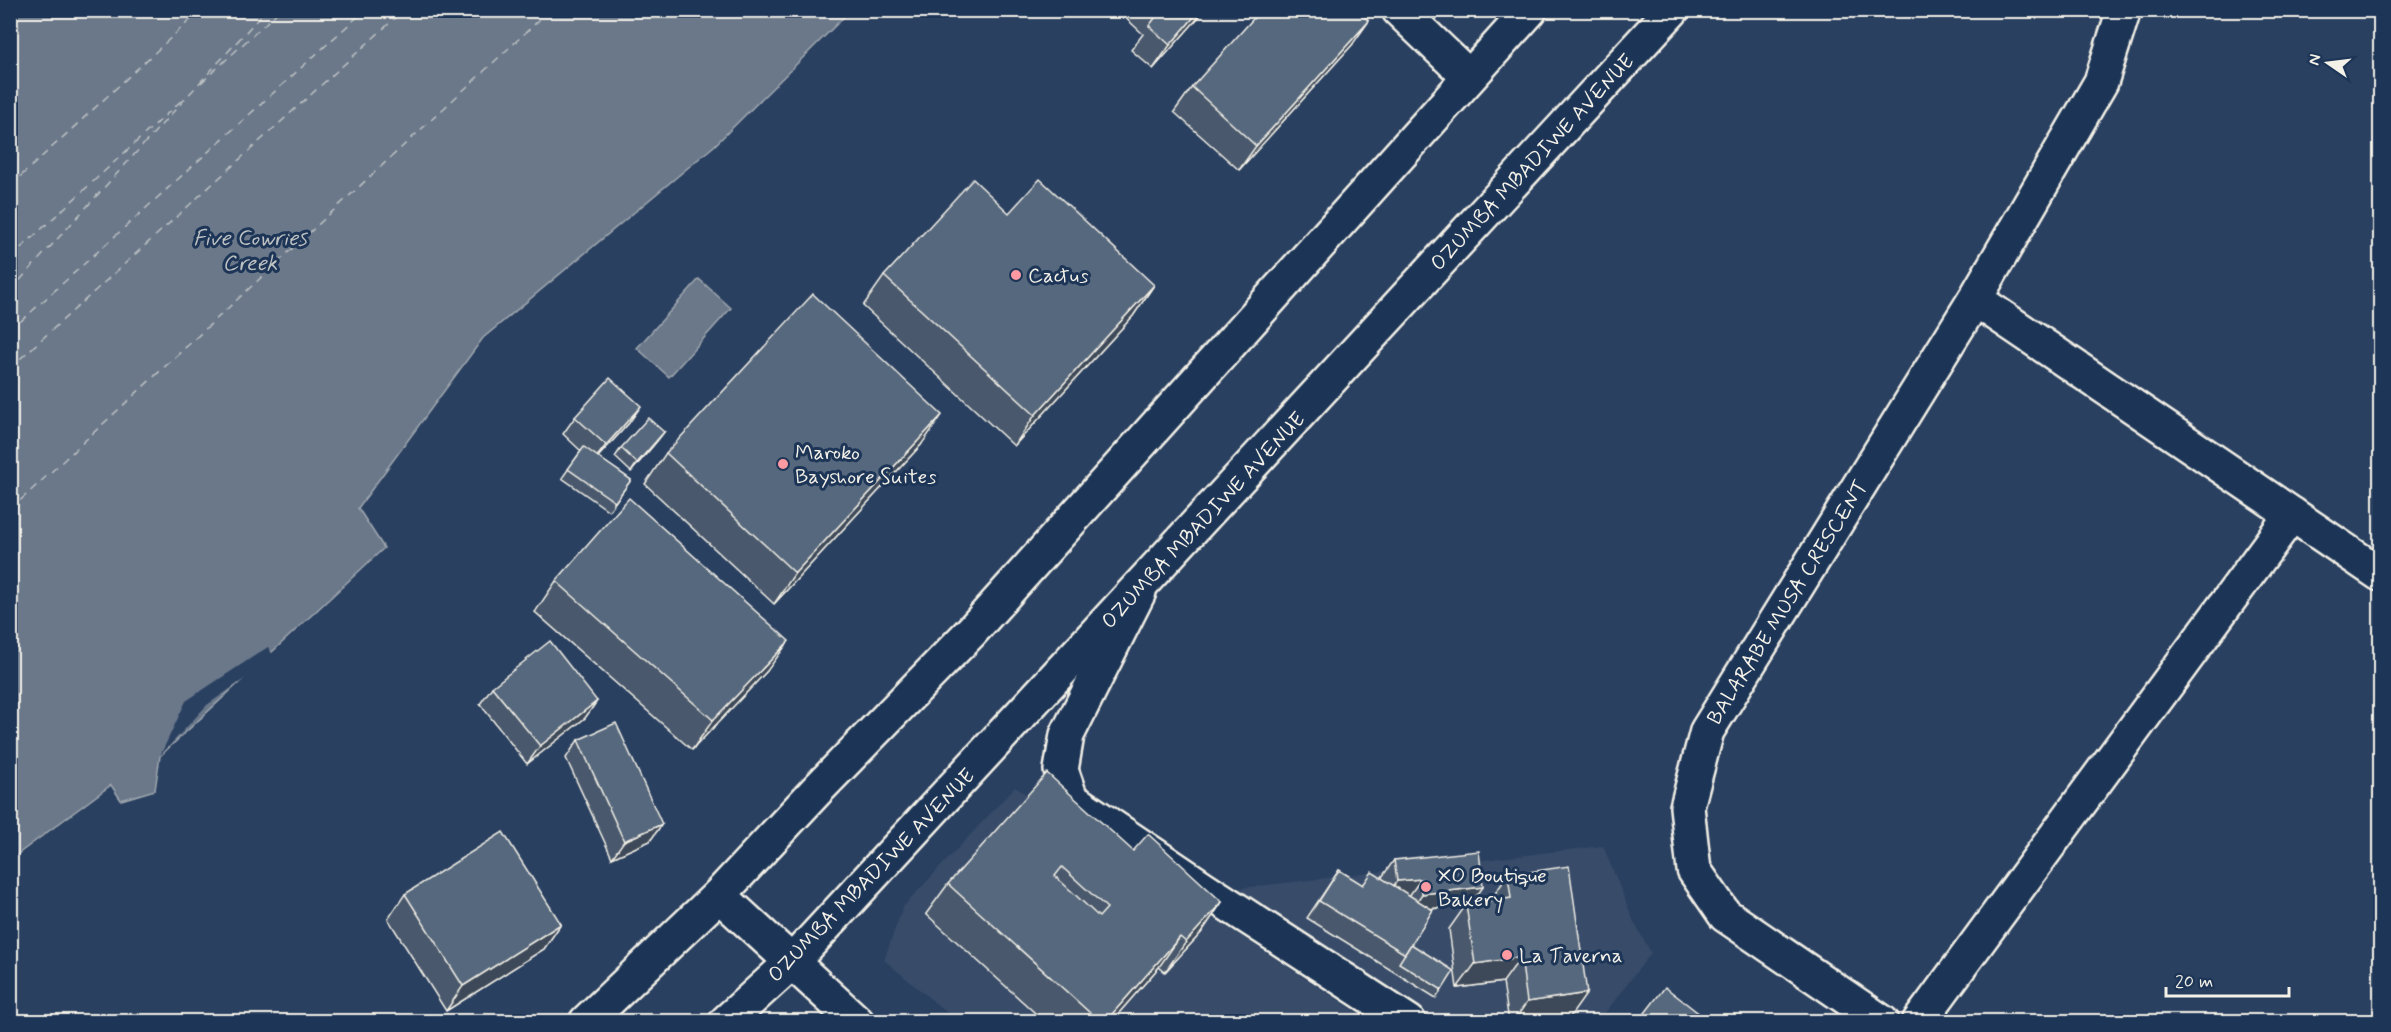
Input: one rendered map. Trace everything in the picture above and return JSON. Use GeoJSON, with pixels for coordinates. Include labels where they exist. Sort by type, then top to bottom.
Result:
{"type":"FeatureCollection","features":[{"type":"Feature","properties":{"kind":"main road"},"geometry":{"type":"LineString","coordinates":[[1399,10],[1469,77]]}},
{"type":"Feature","properties":{"kind":"main road"},"geometry":{"type":"LineString","coordinates":[[586,1022],[720,895],[817,790],[970,633],[1530,10]]}},
{"type":"Feature","properties":{"kind":"main road","name":"OZUMBA MBADIWE AVENUE"},"geometry":{"type":"LineString","coordinates":[[726,1022],[792,962],[1143,585],[1672,10]]}},
{"type":"Feature","properties":{"kind":"main road","name":"BALARABE MUSA CRESCENT"},"geometry":{"type":"LineString","coordinates":[[1882,1022],[1725,915],[1694,870],[1687,807],[1707,731],[1975,299],[2101,82],[2122,16],[2120,10]]}},
{"type":"Feature","properties":{"kind":"main road"},"geometry":{"type":"LineString","coordinates":[[1975,299],[2380,574]]}},
{"type":"Feature","properties":{"kind":"main road"},"geometry":{"type":"LineString","coordinates":[[1918,1022],[2292,514]]}},
{"type":"Feature","properties":{"kind":"main road"},"geometry":{"type":"LineString","coordinates":[[1143,585],[1067,735],[1061,770],[1071,799],[1409,1022]]}},
{"type":"Feature","properties":{"kind":"main road"},"geometry":{"type":"LineString","coordinates":[[720,895],[857,1022]]}},
{"type":"Feature","properties":{"kind":"shaded area"},"geometry":{"type":"Polygon","coordinates":[[[1015,787],[1370,1021],[957,1021],[884,960],[903,907],[1015,787]]]}},
{"type":"Feature","properties":{"kind":"shaded area"},"geometry":{"type":"Polygon","coordinates":[[[1603,846],[1634,922],[1651,953],[1599,1021],[1441,1021],[1233,889],[1603,846]]]}},
{"type":"Feature","properties":{"kind":"water","name":"Five Cowries Creek"},"geometry":{"type":"Polygon","coordinates":[[[11,11],[850,11],[714,146],[483,338],[358,508],[384,548],[160,756],[155,790],[121,800],[111,785],[11,859],[11,11]]]}},
{"type":"Feature","properties":{"kind":"water"},"geometry":{"type":"Polygon","coordinates":[[[699,279],[731,308],[669,377],[637,348],[699,279]]]}},
{"type":"Feature","properties":{"kind":"pier"},"geometry":{"type":"Polygon","coordinates":[[[268,647],[273,655],[256,671],[207,705],[160,756],[186,701],[268,647]]]}},
{"type":"Feature","properties":{"kind":"building"},"geometry":{"type":"Polygon","coordinates":[[[1161,10],[1200,10],[1170,45],[1149,26],[1161,10]]]}},
{"type":"Feature","properties":{"kind":"building"},"geometry":{"type":"Polygon","coordinates":[[[1261,10],[1357,10],[1369,21],[1256,146],[1192,87],[1261,10]]]}},
{"type":"Feature","properties":{"kind":"building"},"geometry":{"type":"Polygon","coordinates":[[[973,179],[1009,213],[1040,179],[1154,285],[1035,415],[884,276],[973,179]]]}},
{"type":"Feature","properties":{"kind":"building","name":"Maroko Bayshore Suites"},"geometry":{"type":"Polygon","coordinates":[[[813,294],[942,415],[795,573],[666,453],[813,294]]]}},
{"type":"Feature","properties":{"kind":"building"},"geometry":{"type":"Polygon","coordinates":[[[610,378],[641,406],[606,445],[575,417],[610,378]]]}},
{"type":"Feature","properties":{"kind":"building"},"geometry":{"type":"Polygon","coordinates":[[[648,418],[664,432],[637,463],[621,448],[648,418]]]}},
{"type":"Feature","properties":{"kind":"building"},"geometry":{"type":"Polygon","coordinates":[[[584,447],[631,480],[615,502],[568,469],[584,447]]]}},
{"type":"Feature","properties":{"kind":"building"},"geometry":{"type":"Polygon","coordinates":[[[629,498],[789,641],[713,720],[556,581],[629,498]]]}},
{"type":"Feature","properties":{"kind":"building"},"geometry":{"type":"Polygon","coordinates":[[[550,641],[597,701],[540,746],[492,687],[550,641]]]}},
{"type":"Feature","properties":{"kind":"building"},"geometry":{"type":"Polygon","coordinates":[[[616,723],[662,824],[624,841],[578,740],[616,723]]]}},
{"type":"Feature","properties":{"kind":"building"},"geometry":{"type":"Polygon","coordinates":[[[1047,773],[1133,851],[1148,834],[1222,902],[1186,942],[1180,937],[1105,1022],[1100,1022],[948,884],[1047,773]],[[1062,867],[1055,876],[1099,917],[1107,908],[1062,867]]]}},
{"type":"Feature","properties":{"kind":"building"},"geometry":{"type":"Polygon","coordinates":[[[503,832],[561,924],[463,986],[405,894],[503,832]]]}},
{"type":"Feature","properties":{"kind":"building"},"geometry":{"type":"Polygon","coordinates":[[[1479,851],[1483,887],[1422,894],[1421,879],[1397,881],[1394,860],[1479,851]]]}},
{"type":"Feature","properties":{"kind":"building","name":"La Taverna"},"geometry":{"type":"Polygon","coordinates":[[[1569,866],[1587,993],[1527,1002],[1521,957],[1475,964],[1466,905],[1511,898],[1508,875],[1569,866]]]}},
{"type":"Feature","properties":{"kind":"building"},"geometry":{"type":"Polygon","coordinates":[[[1339,870],[1363,885],[1372,872],[1433,910],[1405,954],[1319,901],[1339,870]]]}},
{"type":"Feature","properties":{"kind":"building"},"geometry":{"type":"Polygon","coordinates":[[[1411,944],[1454,971],[1442,990],[1399,963],[1411,944]]]}},
{"type":"Feature","properties":{"kind":"building"},"geometry":{"type":"Polygon","coordinates":[[[1665,987],[1710,1022],[1638,1022],[1665,987]]]}},
{"type":"Feature","properties":{"kind":"building"},"geometry":{"type":"Polygon","coordinates":[[[1611,1015],[1620,1022],[1605,1022],[1611,1015]]]}},
{"type":"Feature","properties":{"kind":"ferry route"},"geometry":{"type":"LineString","coordinates":[[10,186],[201,10]]}},
{"type":"Feature","properties":{"kind":"ferry route"},"geometry":{"type":"LineString","coordinates":[[10,291],[266,10]]}},
{"type":"Feature","properties":{"kind":"ferry route"},"geometry":{"type":"LineString","coordinates":[[201,83],[280,10]]}},
{"type":"Feature","properties":{"kind":"ferry route"},"geometry":{"type":"LineString","coordinates":[[10,331],[365,10]]}},
{"type":"Feature","properties":{"kind":"ferry route"},"geometry":{"type":"LineString","coordinates":[[10,368],[404,10]]}},
{"type":"Feature","properties":{"kind":"ferry route"},"geometry":{"type":"LineString","coordinates":[[10,510],[550,10]]}},
{"type":"Feature","properties":{"kind":"ferry route"},"geometry":{"type":"LineString","coordinates":[[10,258],[184,98]]}},
{"type":"Feature","properties":{"kind":"place","name":"Cactus"},"geometry":{"type":"Point","coordinates":[1016,275]}},
{"type":"Feature","properties":{"kind":"place","name":"Maroko Bayshore Suites"},"geometry":{"type":"Point","coordinates":[783,464]}},
{"type":"Feature","properties":{"kind":"place","name":"XO Boutique Bakery"},"geometry":{"type":"Point","coordinates":[1426,887]}},
{"type":"Feature","properties":{"kind":"place","name":"La Taverna"},"geometry":{"type":"Point","coordinates":[1507,955]}}]}
